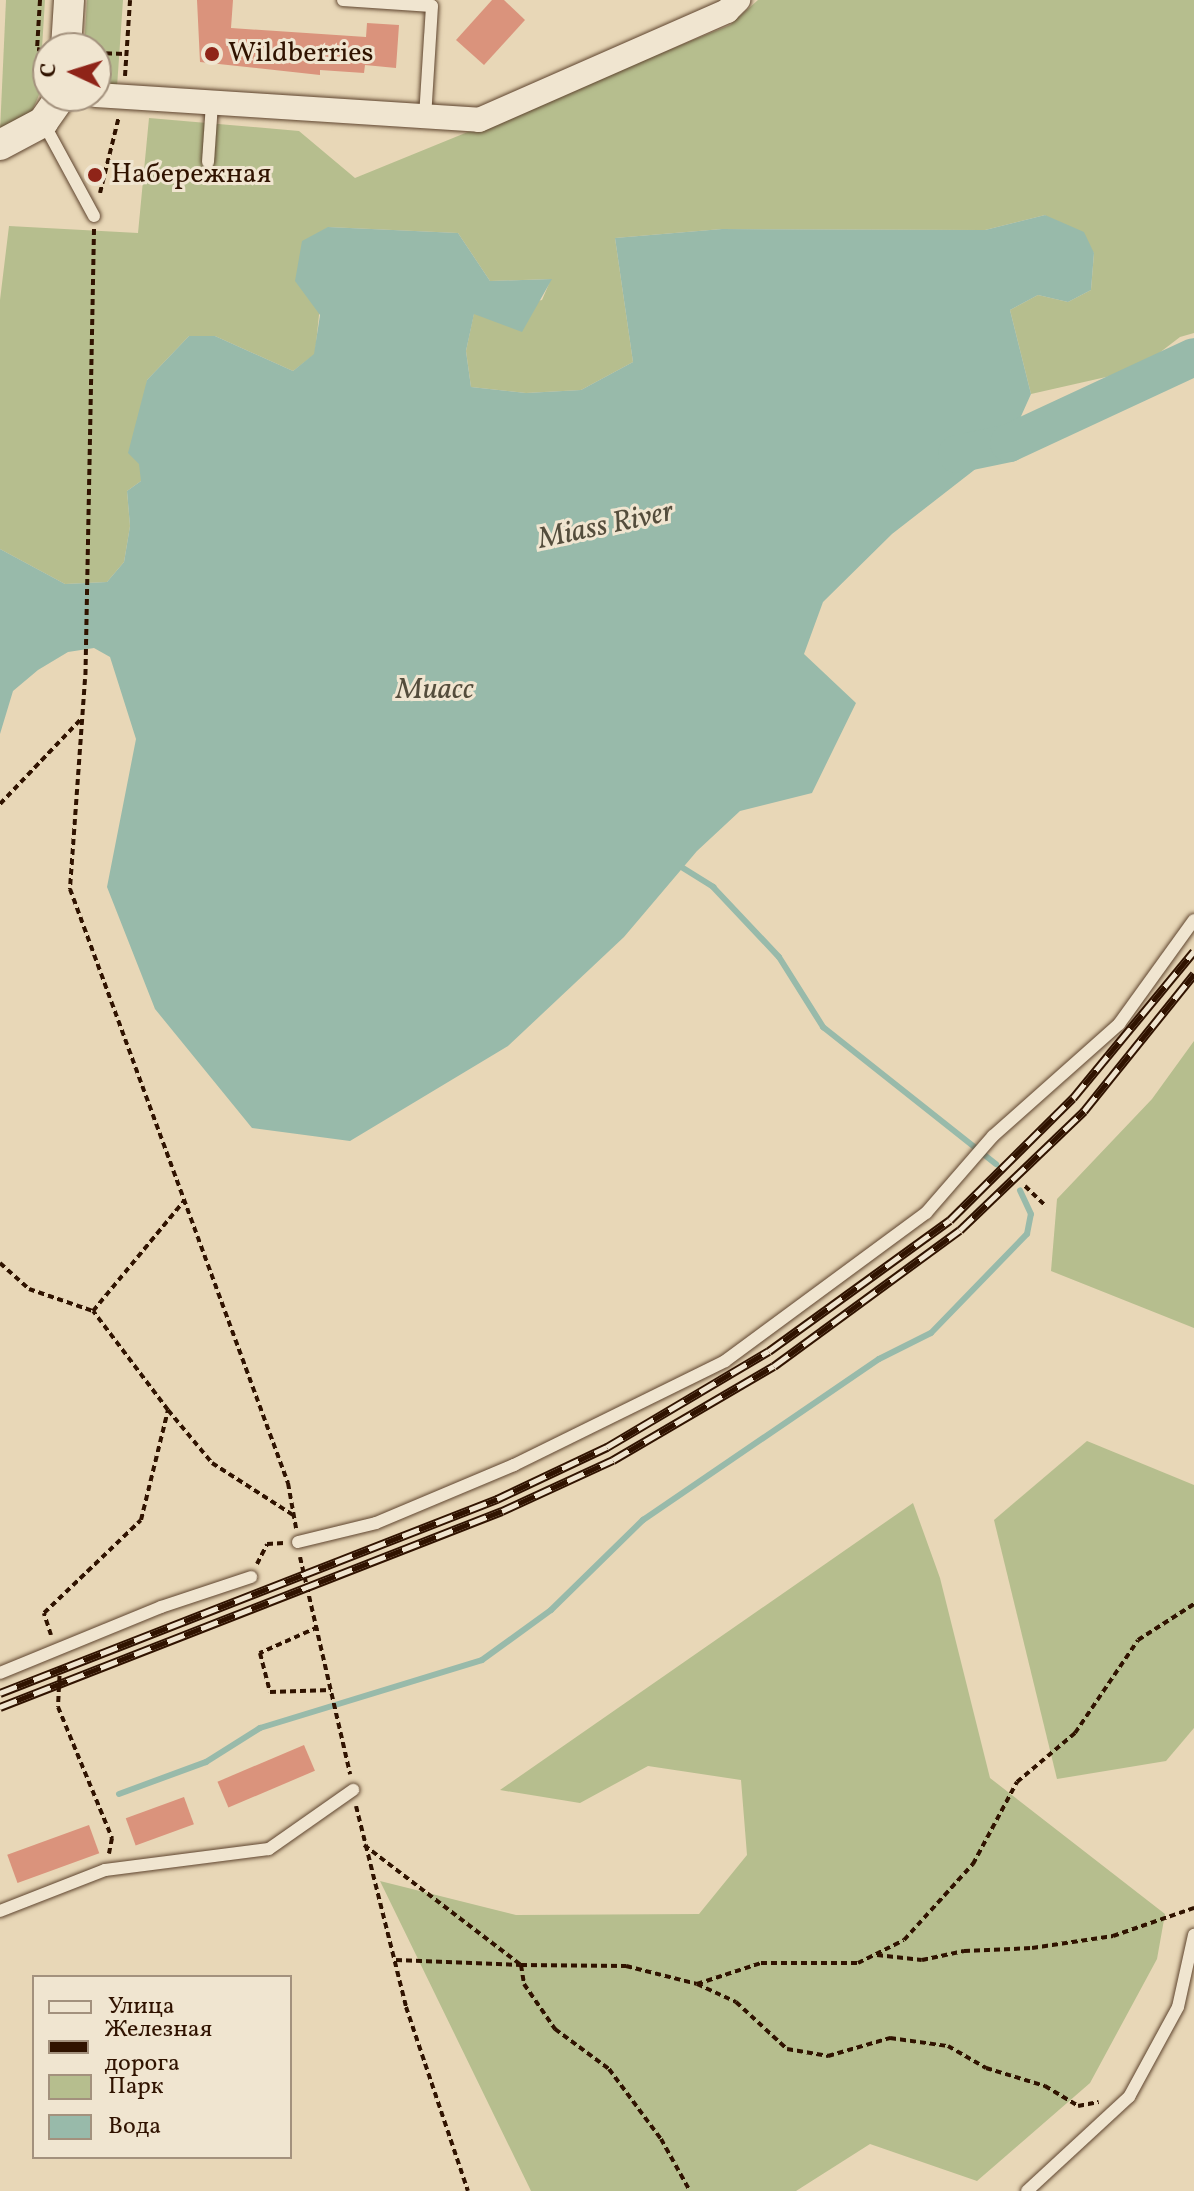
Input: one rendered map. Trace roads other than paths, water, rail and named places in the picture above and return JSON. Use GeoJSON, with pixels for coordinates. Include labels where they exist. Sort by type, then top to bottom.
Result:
{"type":"FeatureCollection","features":[{"type":"Feature","properties":{"kind":"street"},"geometry":{"type":"LineString","coordinates":[[67,32],[69,0]]}},
{"type":"Feature","properties":{"kind":"street"},"geometry":{"type":"LineString","coordinates":[[112,96],[479,120],[727,11],[738,0]]}},
{"type":"Feature","properties":{"kind":"street"},"geometry":{"type":"LineString","coordinates":[[0,145],[43,122],[50,112]]}},
{"type":"Feature","properties":{"kind":"lane"},"geometry":{"type":"LineString","coordinates":[[343,0],[434,3],[425,117]]}},
{"type":"Feature","properties":{"kind":"lane"},"geometry":{"type":"LineString","coordinates":[[208,162],[212,103]]}},
{"type":"Feature","properties":{"kind":"lane"},"geometry":{"type":"LineString","coordinates":[[43,122],[94,216]]}},
{"type":"Feature","properties":{"kind":"lane"},"geometry":{"type":"LineString","coordinates":[[298,1542],[376,1523],[514,1465],[725,1361],[926,1213],[993,1136],[1119,1024],[1194,920]]}},
{"type":"Feature","properties":{"kind":"lane"},"geometry":{"type":"LineString","coordinates":[[0,1673],[161,1607],[251,1577]]}},
{"type":"Feature","properties":{"kind":"lane"},"geometry":{"type":"LineString","coordinates":[[0,1911],[105,1870],[269,1849],[353,1790]]}},
{"type":"Feature","properties":{"kind":"lane"},"geometry":{"type":"LineString","coordinates":[[1027,2191],[1129,2097],[1178,2007],[1194,1935]]}},
{"type":"Feature","properties":{"kind":"water","name":"Миасс"},"geometry":{"type":"Polygon","coordinates":[[[1045,215],[1084,232],[1094,253],[1091,290],[1068,302],[1038,295],[1010,310],[1031,394],[1009,443],[892,534],[823,602],[804,654],[856,703],[812,793],[740,811],[697,851],[624,937],[508,1046],[350,1141],[252,1128],[155,1009],[107,887],[136,739],[110,657],[94,648],[68,652],[38,670],[13,691],[0,734],[0,549],[65,584],[107,582],[124,562],[130,526],[127,491],[141,481],[139,464],[128,453],[147,380],[189,336],[215,336],[293,371],[314,354],[320,315],[295,281],[302,241],[328,227],[458,233],[490,281],[552,279],[522,332],[474,314],[466,351],[471,387],[526,393],[581,390],[633,362],[615,238],[722,229],[985,230],[1045,215]]]}},
{"type":"Feature","properties":{"kind":"waterway","name":"Miass River"},"geometry":{"type":"LineString","coordinates":[[957,454],[1009,443],[1194,357]]}},
{"type":"Feature","properties":{"kind":"waterway"},"geometry":{"type":"LineString","coordinates":[[683,868],[713,887],[779,957],[823,1027],[996,1164]]}},
{"type":"Feature","properties":{"kind":"waterway"},"geometry":{"type":"LineString","coordinates":[[119,1794],[206,1762],[260,1728],[482,1660],[551,1610],[643,1520],[879,1359],[931,1333],[1027,1234],[1031,1214],[1020,1190]]}},
{"type":"Feature","properties":{"kind":"railway"},"geometry":{"type":"LineString","coordinates":[[0,1693],[497,1499],[607,1447],[769,1351],[950,1220],[1073,1098],[1194,951]]}},
{"type":"Feature","properties":{"kind":"railway"},"geometry":{"type":"LineString","coordinates":[[0,1707],[502,1511],[613,1460],[774,1366],[960,1230],[1084,1111],[1194,974]]}},
{"type":"Feature","properties":{"kind":"place","name":"Wildberries"},"geometry":{"type":"Point","coordinates":[212,54]}},
{"type":"Feature","properties":{"kind":"place","name":"Набережная"},"geometry":{"type":"Point","coordinates":[95,175]}}]}
